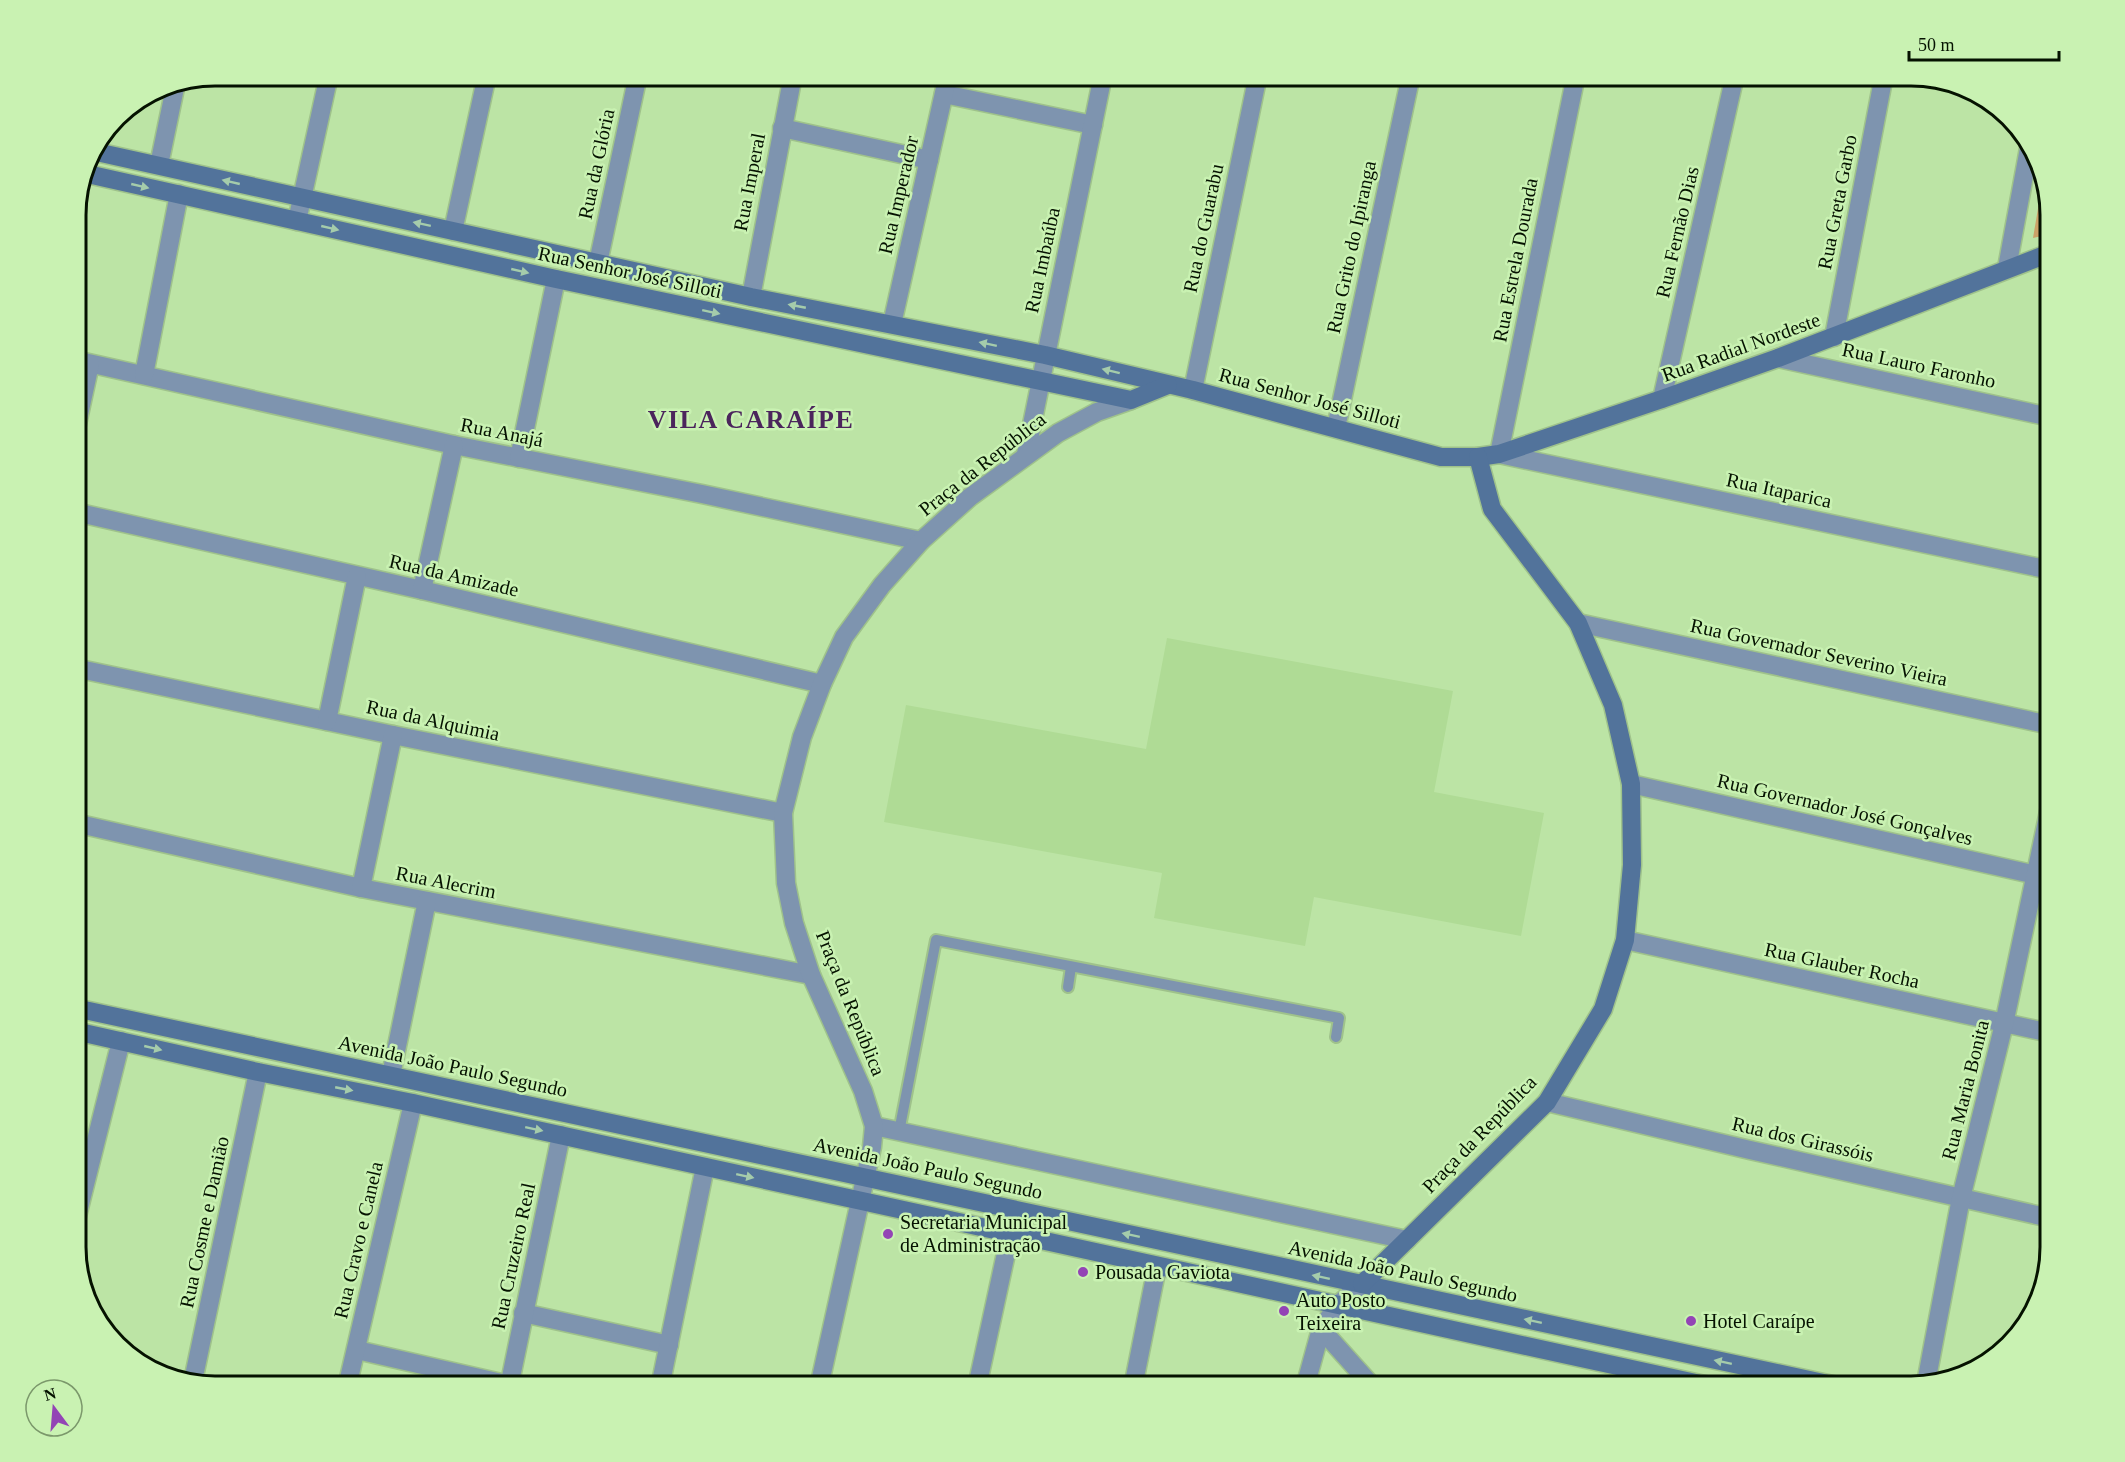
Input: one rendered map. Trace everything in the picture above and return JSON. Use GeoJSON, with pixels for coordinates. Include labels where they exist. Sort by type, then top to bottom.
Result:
{"type":"FeatureCollection","features":[{"type":"Feature","properties":{"kind":"street"},"geometry":{"type":"LineString","coordinates":[[297,221],[327,86]]}},
{"type":"Feature","properties":{"kind":"street"},"geometry":{"type":"LineString","coordinates":[[453,231],[485,86]]}},
{"type":"Feature","properties":{"kind":"street","name":"Rua da Glória"},"geometry":{"type":"LineString","coordinates":[[598,263],[636,86]]}},
{"type":"Feature","properties":{"kind":"street","name":"Rua Imperal"},"geometry":{"type":"LineString","coordinates":[[751,297],[791,86]]}},
{"type":"Feature","properties":{"kind":"street","name":"Rua Imperador"},"geometry":{"type":"LineString","coordinates":[[892,324],[946,86]]}},
{"type":"Feature","properties":{"kind":"street","name":"Rua Imbaúba"},"geometry":{"type":"LineString","coordinates":[[1026,454],[1101,86]]}},
{"type":"Feature","properties":{"kind":"street","name":"Rua do Guarabu"},"geometry":{"type":"LineString","coordinates":[[1193,390],[1255,86]]}},
{"type":"Feature","properties":{"kind":"street","name":"Rua Grito do Ipiranga"},"geometry":{"type":"LineString","coordinates":[[1336,428],[1409,86]]}},
{"type":"Feature","properties":{"kind":"street","name":"Rua Estrela Dourada"},"geometry":{"type":"LineString","coordinates":[[1499,454],[1574,86]]}},
{"type":"Feature","properties":{"kind":"street","name":"Rua Fernão Dias"},"geometry":{"type":"LineString","coordinates":[[1662,399],[1733,86]]}},
{"type":"Feature","properties":{"kind":"street","name":"Rua Greta Garbo"},"geometry":{"type":"LineString","coordinates":[[1834,337],[1882,86]]}},
{"type":"Feature","properties":{"kind":"street"},"geometry":{"type":"LineString","coordinates":[[159,165],[174,92]]}},
{"type":"Feature","properties":{"kind":"street"},"geometry":{"type":"LineString","coordinates":[[944,94],[1093,125]]}},
{"type":"Feature","properties":{"kind":"street"},"geometry":{"type":"LineString","coordinates":[[782,128],[929,160]]}},
{"type":"Feature","properties":{"kind":"street","name":"Rua Senhor José Silloti"},"geometry":{"type":"LineString","coordinates":[[102,153],[751,297],[1046,355],[1193,390],[1441,457]]}},
{"type":"Feature","properties":{"kind":"street"},"geometry":{"type":"LineString","coordinates":[[2007,268],[2027,159]]}},
{"type":"Feature","properties":{"kind":"street","name":"Rua Senhor José Silloti"},"geometry":{"type":"LineString","coordinates":[[92,175],[556,279],[1131,400]]}},
{"type":"Feature","properties":{"kind":"street"},"geometry":{"type":"LineString","coordinates":[[144,375],[178,194]]}},
{"type":"Feature","properties":{"kind":"street","name":"Rua Radial Nordeste"},"geometry":{"type":"LineString","coordinates":[[1441,457],[1478,457],[1499,454],[1778,358],[2007,268],[2040,259]]}},
{"type":"Feature","properties":{"kind":"street"},"geometry":{"type":"LineString","coordinates":[[519,458],[556,279]]}},
{"type":"Feature","properties":{"kind":"street","name":"Rua Lauro Faronho"},"geometry":{"type":"LineString","coordinates":[[1778,358],[2040,415]]}},
{"type":"Feature","properties":{"kind":"street","name":"Rua Anajá"},"geometry":{"type":"LineString","coordinates":[[86,363],[454,445],[702,494],[921,541]]}},
{"type":"Feature","properties":{"kind":"street"},"geometry":{"type":"LineString","coordinates":[[1131,400],[1168,385]]}},
{"type":"Feature","properties":{"kind":"street","name":"Praça da República"},"geometry":{"type":"LineString","coordinates":[[821,1376],[872,1147],[874,1126],[862,1091],[811,975],[794,923],[786,883],[783,813],[802,737],[822,684],[844,638],[882,585],[921,541],[970,497],[1026,454],[1097,412],[1131,400]]}},
{"type":"Feature","properties":{"kind":"street"},"geometry":{"type":"LineString","coordinates":[[422,590],[454,445]]}},
{"type":"Feature","properties":{"kind":"street","name":"Rua Itaparica"},"geometry":{"type":"LineString","coordinates":[[1499,454],[2040,568]]}},
{"type":"Feature","properties":{"kind":"street","name":"Praça da República"},"geometry":{"type":"LineString","coordinates":[[1362,1284],[1547,1102],[1603,1009],[1625,940],[1632,865],[1631,784],[1613,705],[1578,623],[1492,509],[1478,457]]}},
{"type":"Feature","properties":{"kind":"street","name":"Rua da Amizade"},"geometry":{"type":"LineString","coordinates":[[86,514],[422,590],[822,684]]}},
{"type":"Feature","properties":{"kind":"street"},"geometry":{"type":"LineString","coordinates":[[327,721],[357,576]]}},
{"type":"Feature","properties":{"kind":"street","name":"Rua Governador Severino Vieira"},"geometry":{"type":"LineString","coordinates":[[1578,623],[2040,723]]}},
{"type":"Feature","properties":{"kind":"street","name":"Rua da Alquimia"},"geometry":{"type":"LineString","coordinates":[[86,670],[393,735],[783,813]]}},
{"type":"Feature","properties":{"kind":"street"},"geometry":{"type":"LineString","coordinates":[[361,888],[393,735]]}},
{"type":"Feature","properties":{"kind":"street","name":"Rua Governador José Gonçalves"},"geometry":{"type":"LineString","coordinates":[[1631,784],[2040,876]]}},
{"type":"Feature","properties":{"kind":"street","name":"Rua Alecrim"},"geometry":{"type":"LineString","coordinates":[[86,826],[361,888],[811,975]]}},
{"type":"Feature","properties":{"kind":"street","name":"Rua Maria Bonita"},"geometry":{"type":"LineString","coordinates":[[1928,1375],[1961,1198],[2040,884]]}},
{"type":"Feature","properties":{"kind":"street"},"geometry":{"type":"LineString","coordinates":[[391,1075],[426,901]]}},
{"type":"Feature","properties":{"kind":"street","name":"Rua Glauber Rocha"},"geometry":{"type":"LineString","coordinates":[[1625,940],[2040,1031]]}},
{"type":"Feature","properties":{"kind":"street","name":"Avenida João Paulo Segundo"},"geometry":{"type":"LineString","coordinates":[[86,1010],[1791,1376]]}},
{"type":"Feature","properties":{"kind":"street"},"geometry":{"type":"LineString","coordinates":[[86,1033],[1664,1376]]}},
{"type":"Feature","properties":{"kind":"street"},"geometry":{"type":"LineString","coordinates":[[86,1180],[121,1041]]}},
{"type":"Feature","properties":{"kind":"street","name":"Rua Cosme e Damião"},"geometry":{"type":"LineString","coordinates":[[195,1375],[258,1072]]}},
{"type":"Feature","properties":{"kind":"street","name":"Rua dos Girassóis"},"geometry":{"type":"LineString","coordinates":[[1547,1102],[2040,1216]]}},
{"type":"Feature","properties":{"kind":"street","name":"Rua Cravo e Canela"},"geometry":{"type":"LineString","coordinates":[[349,1376],[413,1103]]}},
{"type":"Feature","properties":{"kind":"street"},"geometry":{"type":"LineString","coordinates":[[874,1126],[1407,1240]]}},
{"type":"Feature","properties":{"kind":"street","name":"Rua Cruzeiro Real"},"geometry":{"type":"LineString","coordinates":[[511,1376],[561,1136]]}},
{"type":"Feature","properties":{"kind":"street"},"geometry":{"type":"LineString","coordinates":[[662,1376],[705,1167]]}},
{"type":"Feature","properties":{"kind":"street"},"geometry":{"type":"LineString","coordinates":[[979,1376],[1011,1235]]}},
{"type":"Feature","properties":{"kind":"street"},"geometry":{"type":"LineString","coordinates":[[1135,1376],[1157,1267]]}},
{"type":"Feature","properties":{"kind":"street"},"geometry":{"type":"LineString","coordinates":[[1308,1376],[1321,1329],[1338,1305],[1362,1284]]}},
{"type":"Feature","properties":{"kind":"street"},"geometry":{"type":"LineString","coordinates":[[523,1313],[669,1346]]}},
{"type":"Feature","properties":{"kind":"street"},"geometry":{"type":"LineString","coordinates":[[1321,1329],[1363,1376]]}},
{"type":"Feature","properties":{"kind":"street"},"geometry":{"type":"LineString","coordinates":[[357,1350],[467,1376]]}},
{"type":"Feature","properties":{"kind":"lane"},"geometry":{"type":"LineString","coordinates":[[899,1132],[936,940],[1339,1018],[1336,1037]]}},
{"type":"Feature","properties":{"kind":"lane"},"geometry":{"type":"LineString","coordinates":[[1068,987],[1071,967]]}},
{"type":"Feature","properties":{"kind":"shaded area"},"geometry":{"type":"Polygon","coordinates":[[[2039,204],[2040,236],[2033,238],[2039,204]]]}},
{"type":"Feature","properties":{"kind":"shaded area"},"geometry":{"type":"Polygon","coordinates":[[[1167,638],[1453,691],[1434,792],[1544,813],[1521,936],[1314,897],[1305,946],[1154,918],[1162,873],[884,822],[906,705],[1146,749],[1167,638]]]}},
{"type":"Feature","properties":{"kind":"place","name":"Secretaria Municipal de Administração"},"geometry":{"type":"Point","coordinates":[888,1234]}},
{"type":"Feature","properties":{"kind":"place","name":"Pousada Gaviota"},"geometry":{"type":"Point","coordinates":[1083,1272]}},
{"type":"Feature","properties":{"kind":"place","name":"Auto Posto Teixeira"},"geometry":{"type":"Point","coordinates":[1284,1311]}},
{"type":"Feature","properties":{"kind":"place","name":"Hotel Caraípe"},"geometry":{"type":"Point","coordinates":[1691,1321]}},
{"type":"Feature","properties":{"kind":"district","name":"VILA CARAÍPE"},"geometry":{"type":"Point","coordinates":[751,419]}}]}
